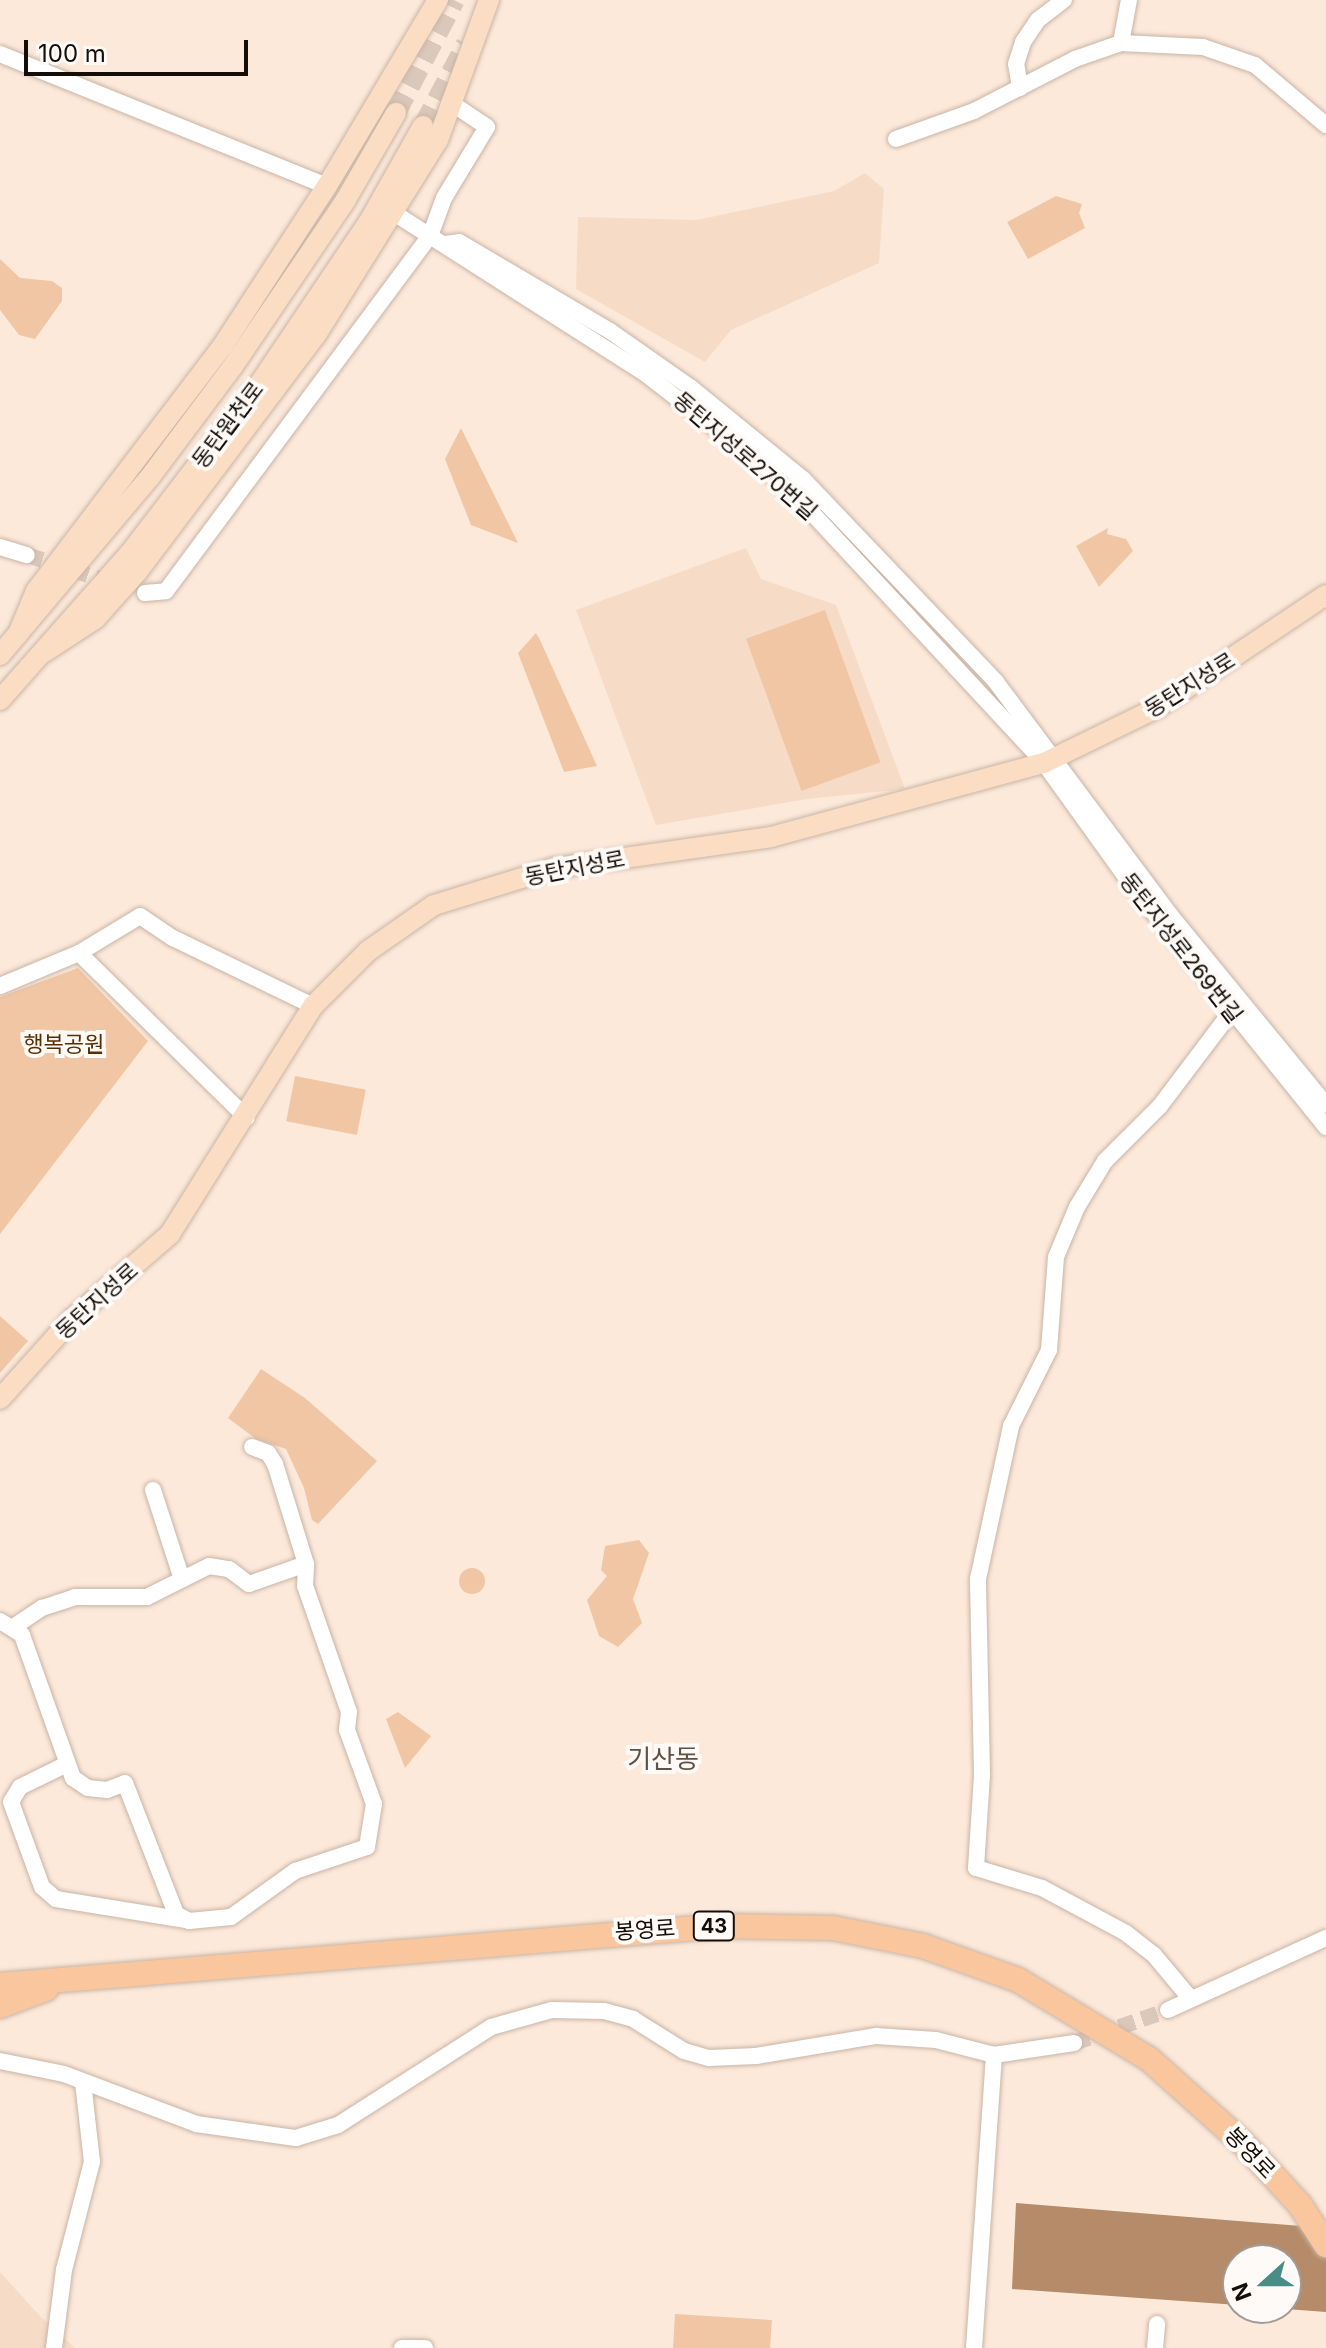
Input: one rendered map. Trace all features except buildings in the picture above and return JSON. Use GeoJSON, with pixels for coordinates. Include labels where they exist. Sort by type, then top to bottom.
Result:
{"type":"FeatureCollection","features":[{"type":"Feature","properties":{"kind":"highway","name":"봉영로"},"geometry":{"type":"LineString","coordinates":[[0,1985],[720,1926],[833,1928],[923,1946],[1018,1980],[1149,2059],[1243,2143],[1300,2205],[1324,2243]]}},
{"type":"Feature","properties":{"kind":"highway"},"geometry":{"type":"LineString","coordinates":[[0,1968],[48,1981]]}},
{"type":"Feature","properties":{"kind":"highway"},"geometry":{"type":"LineString","coordinates":[[0,2006],[73,1978]]}},
{"type":"Feature","properties":{"kind":"main road"},"geometry":{"type":"LineString","coordinates":[[18,634],[36,591],[222,347],[327,186],[438,0]]}},
{"type":"Feature","properties":{"kind":"main road"},"geometry":{"type":"LineString","coordinates":[[43,653],[95,619],[179,522],[316,335],[438,140],[450,102],[472,53],[486,2]]}},
{"type":"Feature","properties":{"kind":"main road","name":"동탄원천로"},"geometry":{"type":"LineString","coordinates":[[0,655],[140,488],[233,366],[345,201],[396,113]]}},
{"type":"Feature","properties":{"kind":"main road","name":"동탄원천로"},"geometry":{"type":"LineString","coordinates":[[0,700],[131,552],[258,386],[370,220],[423,126]]}},
{"type":"Feature","properties":{"kind":"main road","name":"동탄지성로"},"geometry":{"type":"LineString","coordinates":[[0,1399],[72,1319],[170,1234],[247,1118],[313,1006],[368,951],[434,905],[554,868],[771,837],[1050,760],[1157,708],[1326,595]]}},
{"type":"Feature","properties":{"kind":"street"},"geometry":{"type":"LineString","coordinates":[[1020,88],[1016,64],[1023,42],[1038,20],[1064,0]]}},
{"type":"Feature","properties":{"kind":"street"},"geometry":{"type":"LineString","coordinates":[[1121,43],[1129,0]]}},
{"type":"Feature","properties":{"kind":"street"},"geometry":{"type":"LineString","coordinates":[[896,139],[1020,88],[1075,59],[1121,43],[1203,47],[1255,65],[1326,125]]}},
{"type":"Feature","properties":{"kind":"street"},"geometry":{"type":"LineString","coordinates":[[0,54],[327,186]]}},
{"type":"Feature","properties":{"kind":"street"},"geometry":{"type":"LineString","coordinates":[[145,593],[166,591],[438,240],[444,198],[487,127],[450,102]]}},
{"type":"Feature","properties":{"kind":"street"},"geometry":{"type":"LineString","coordinates":[[394,213],[438,240],[459,242],[610,331],[690,387],[803,479],[974,658],[1171,916],[1326,1105]]}},
{"type":"Feature","properties":{"kind":"street"},"geometry":{"type":"LineString","coordinates":[[0,547],[27,555]]}},
{"type":"Feature","properties":{"kind":"street","name":"동탄지성로269번길"},"geometry":{"type":"LineString","coordinates":[[1050,760],[1231,1012],[1326,1127]]}},
{"type":"Feature","properties":{"kind":"street"},"geometry":{"type":"LineString","coordinates":[[0,986],[79,953],[140,916],[173,938],[313,1006]]}},
{"type":"Feature","properties":{"kind":"street"},"geometry":{"type":"LineString","coordinates":[[79,953],[247,1118]]}},
{"type":"Feature","properties":{"kind":"street"},"geometry":{"type":"LineString","coordinates":[[1190,1998],[1154,1955],[1126,1933],[1042,1888],[976,1868],[982,1774],[978,1579],[1011,1426],[1049,1350],[1056,1257],[1077,1207],[1105,1161],[1160,1106],[1231,1012]]}},
{"type":"Feature","properties":{"kind":"street"},"geometry":{"type":"LineString","coordinates":[[67,1764],[20,1787],[11,1802],[42,1887],[56,1899],[189,1921],[231,1917],[295,1871],[367,1847],[374,1804],[305,1586],[306,1564],[275,1464],[268,1453],[252,1447]]}},
{"type":"Feature","properties":{"kind":"street"},"geometry":{"type":"LineString","coordinates":[[153,1490],[182,1579]]}},
{"type":"Feature","properties":{"kind":"street"},"geometry":{"type":"LineString","coordinates":[[6,1625],[65,1600],[133,1600],[209,1566],[229,1569],[249,1584],[306,1564]]}},
{"type":"Feature","properties":{"kind":"street"},"geometry":{"type":"LineString","coordinates":[[6,1625],[22,1635],[73,1778],[88,1788],[107,1790],[125,1783],[165,1896],[176,1914],[189,1921]]}},
{"type":"Feature","properties":{"kind":"street"},"geometry":{"type":"LineString","coordinates":[[1168,2010],[1326,1938]]}},
{"type":"Feature","properties":{"kind":"street"},"geometry":{"type":"LineString","coordinates":[[0,2061],[34,2065],[196,2124],[296,2138],[338,2125],[491,2027],[552,2010],[604,2011],[633,2019],[684,2051],[709,2058],[756,2056],[876,2036],[936,2040],[994,2055],[1074,2043]]}},
{"type":"Feature","properties":{"kind":"street"},"geometry":{"type":"LineString","coordinates":[[974,2348],[994,2055]]}},
{"type":"Feature","properties":{"kind":"street"},"geometry":{"type":"LineString","coordinates":[[54,2348],[64,2270],[92,2162],[83,2082]]}},
{"type":"Feature","properties":{"kind":"street"},"geometry":{"type":"LineString","coordinates":[[1155,2348],[1157,2324]]}},
{"type":"Feature","properties":{"kind":"street"},"geometry":{"type":"LineString","coordinates":[[402,2348],[425,2348]]}},
{"type":"Feature","properties":{"kind":"shaded area"},"geometry":{"type":"Polygon","coordinates":[[[865,173],[884,189],[879,263],[731,330],[705,362],[576,289],[578,217],[697,220],[834,191],[865,173]]]}},
{"type":"Feature","properties":{"kind":"shaded area"},"geometry":{"type":"Polygon","coordinates":[[[746,548],[761,579],[836,605],[905,789],[807,799],[656,825],[576,610],[746,548]]]}},
{"type":"Feature","properties":{"kind":"shaded area"},"geometry":{"type":"Polygon","coordinates":[[[1016,2203],[1326,2228],[1326,2312],[1302,2310],[1302,2244],[1222,2244],[1222,2304],[1012,2289],[1016,2203]]]}},
{"type":"Feature","properties":{"kind":"shaded area"},"geometry":{"type":"Polygon","coordinates":[[[0,2272],[41,2317],[75,2348],[0,2348],[0,2272]]]}},
{"type":"Feature","properties":{"kind":"green space"},"geometry":{"type":"Polygon","coordinates":[[[1056,196],[1082,204],[1079,213],[1085,228],[1028,259],[1007,222],[1056,196]]]}},
{"type":"Feature","properties":{"kind":"green space"},"geometry":{"type":"Polygon","coordinates":[[[0,259],[20,278],[52,281],[62,288],[62,301],[35,339],[19,335],[0,310],[0,259]]]}},
{"type":"Feature","properties":{"kind":"green space"},"geometry":{"type":"Polygon","coordinates":[[[461,428],[518,543],[471,525],[445,459],[461,428]]]}},
{"type":"Feature","properties":{"kind":"green space"},"geometry":{"type":"Polygon","coordinates":[[[1108,528],[1107,534],[1126,539],[1133,551],[1099,587],[1076,546],[1108,528]]]}},
{"type":"Feature","properties":{"kind":"green space"},"geometry":{"type":"Polygon","coordinates":[[[825,610],[880,762],[801,791],[746,639],[825,610]]]}},
{"type":"Feature","properties":{"kind":"green space"},"geometry":{"type":"Polygon","coordinates":[[[536,633],[597,766],[564,772],[518,653],[536,633]]]}},
{"type":"Feature","properties":{"kind":"green space","name":"행복공원"},"geometry":{"type":"Polygon","coordinates":[[[78,968],[148,1041],[0,1234],[0,997],[78,968]]]}},
{"type":"Feature","properties":{"kind":"green space"},"geometry":{"type":"Polygon","coordinates":[[[295,1076],[366,1090],[357,1135],[286,1121],[295,1076]]]}},
{"type":"Feature","properties":{"kind":"green space"},"geometry":{"type":"Polygon","coordinates":[[[0,1316],[28,1341],[0,1373],[0,1316]]]}},
{"type":"Feature","properties":{"kind":"green space"},"geometry":{"type":"Polygon","coordinates":[[[261,1369],[305,1398],[377,1461],[318,1524],[312,1520],[304,1488],[286,1449],[256,1439],[228,1418],[261,1369]]]}},
{"type":"Feature","properties":{"kind":"green space"},"geometry":{"type":"Polygon","coordinates":[[[639,1540],[649,1553],[633,1599],[642,1623],[618,1647],[599,1636],[587,1600],[607,1576],[601,1570],[605,1546],[639,1540]]]}},
{"type":"Feature","properties":{"kind":"green space"},"geometry":{"type":"Polygon","coordinates":[[[472,1568],[481,1572],[485,1581],[481,1590],[472,1594],[463,1590],[459,1581],[463,1572],[472,1568]]]}},
{"type":"Feature","properties":{"kind":"green space"},"geometry":{"type":"Polygon","coordinates":[[[398,1712],[431,1736],[405,1768],[386,1719],[398,1712]]]}},
{"type":"Feature","properties":{"kind":"green space"},"geometry":{"type":"Polygon","coordinates":[[[675,2314],[772,2320],[770,2348],[673,2348],[675,2314]]]}},
{"type":"Feature","properties":{"kind":"tunnel"},"geometry":{"type":"LineString","coordinates":[[396,113],[455,0]]}},
{"type":"Feature","properties":{"kind":"tunnel"},"geometry":{"type":"LineString","coordinates":[[423,126],[466,44]]}},
{"type":"Feature","properties":{"kind":"tunnel"},"geometry":{"type":"LineString","coordinates":[[27,555],[113,583]]}},
{"type":"Feature","properties":{"kind":"tunnel"},"geometry":{"type":"LineString","coordinates":[[1074,2043],[1168,2010]]}},
{"type":"Feature","properties":{"kind":"district","name":"기산동"},"geometry":{"type":"Point","coordinates":[663,1759]}}]}
